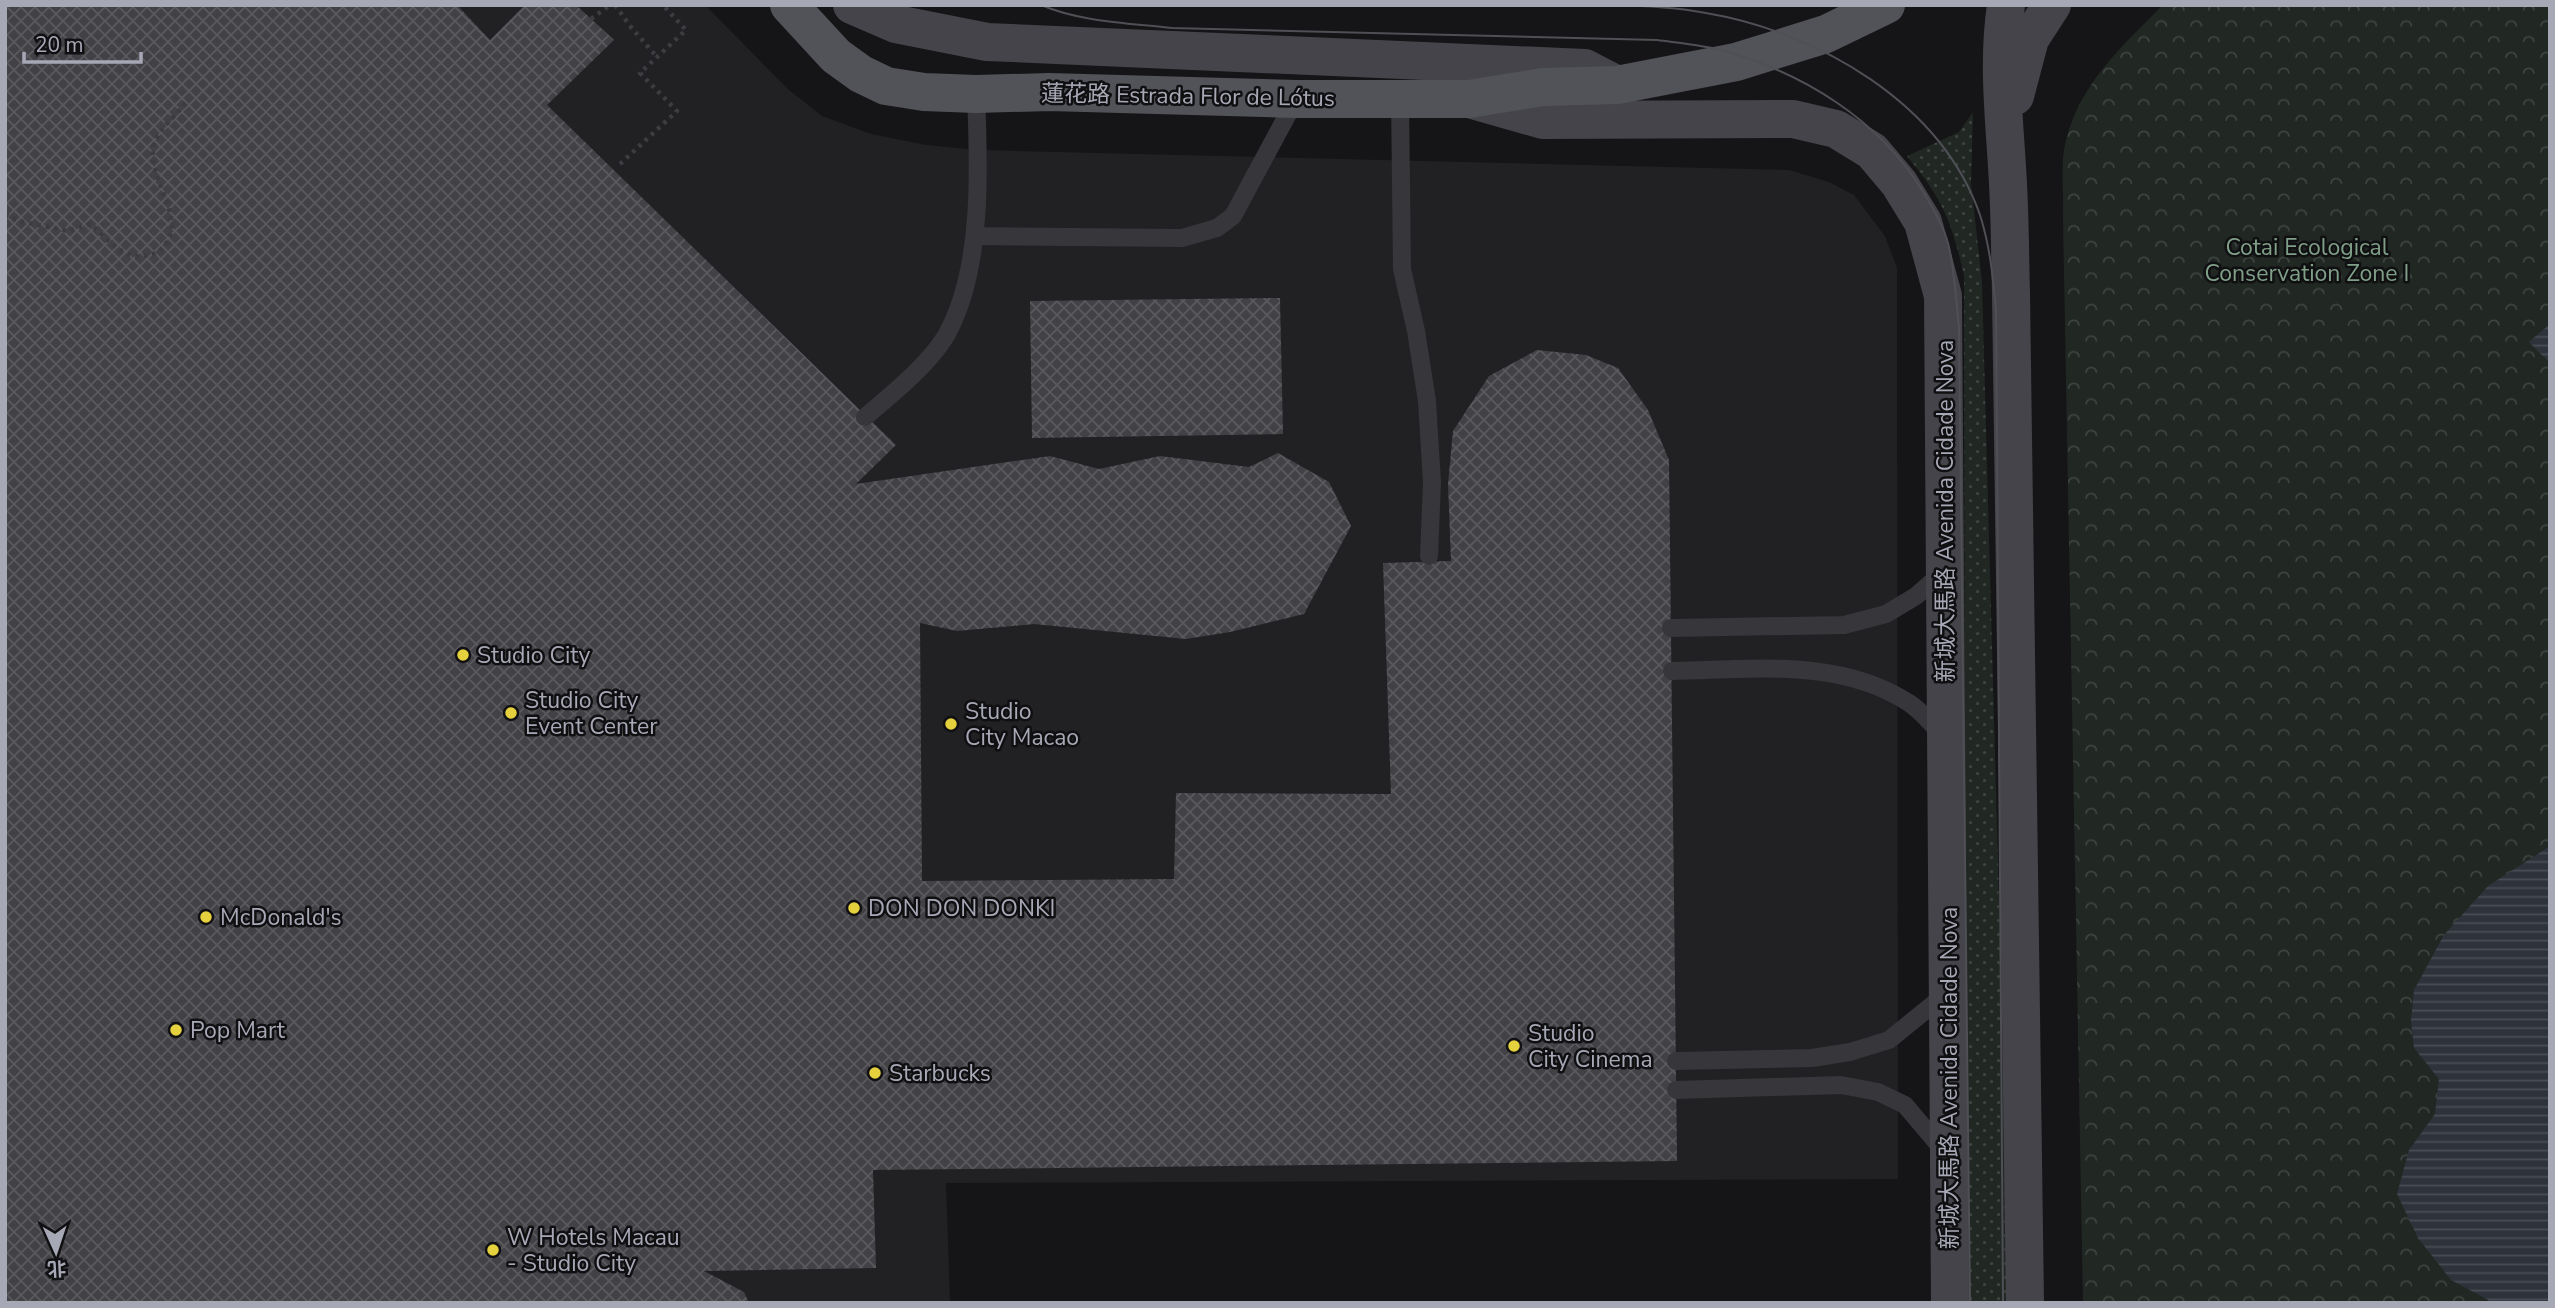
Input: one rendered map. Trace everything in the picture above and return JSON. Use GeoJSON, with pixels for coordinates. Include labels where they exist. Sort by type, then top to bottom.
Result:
{"type":"FeatureCollection","features":[{"type":"Feature","properties":{"kind":"main road","name":"蓮花路 Estrada Flor de Lótus"},"geometry":{"type":"LineString","coordinates":[[789,5],[836,56],[861,74],[886,86],[924,92],[976,94],[1049,92],[1296,99],[1469,99],[1543,87],[1617,85],[1736,62],[1826,34],[1886,5]]}},
{"type":"Feature","properties":{"kind":"main road","name":"蓮花路 Estrada Flor de Lótus"},"geometry":{"type":"LineString","coordinates":[[852,5],[896,24],[987,42],[1585,68],[1617,85]]}},
{"type":"Feature","properties":{"kind":"main road"},"geometry":{"type":"LineString","coordinates":[[2006,5],[2001,36],[2001,80],[2008,185],[2025,1303]]}},
{"type":"Feature","properties":{"kind":"main road"},"geometry":{"type":"LineString","coordinates":[[2008,185],[2012,112],[2019,74],[2030,39],[2052,5]]}},
{"type":"Feature","properties":{"kind":"main road","name":"新城大馬路 Avenida Cidade Nova"},"geometry":{"type":"LineString","coordinates":[[1469,99],[1543,120],[1793,119],[1836,129],[1872,151],[1899,183],[1923,222],[1943,296],[1950,1303]]}},
{"type":"Feature","properties":{"kind":"lane"},"geometry":{"type":"LineString","coordinates":[[865,417],[905,382],[948,334],[961,299],[975,236],[979,150],[976,94]]}},
{"type":"Feature","properties":{"kind":"lane"},"geometry":{"type":"LineString","coordinates":[[975,236],[1182,238],[1217,228],[1233,216],[1296,99]]}},
{"type":"Feature","properties":{"kind":"lane"},"geometry":{"type":"LineString","coordinates":[[1400,99],[1402,269],[1416,331],[1427,401],[1432,482],[1429,556]]}},
{"type":"Feature","properties":{"kind":"lane"},"geometry":{"type":"LineString","coordinates":[[1671,628],[1844,625],[1886,614],[1916,596],[1945,570]]}},
{"type":"Feature","properties":{"kind":"lane"},"geometry":{"type":"LineString","coordinates":[[1672,671],[1784,669],[1825,672],[1866,682],[1910,704],[1946,739]]}},
{"type":"Feature","properties":{"kind":"lane"},"geometry":{"type":"LineString","coordinates":[[1676,1061],[1812,1058],[1850,1052],[1889,1040],[1948,992]]}},
{"type":"Feature","properties":{"kind":"lane"},"geometry":{"type":"LineString","coordinates":[[1676,1090],[1842,1085],[1878,1092],[1905,1105],[1949,1158]]}},
{"type":"Feature","properties":{"kind":"path"},"geometry":{"type":"LineString","coordinates":[[591,19],[612,5],[657,57]]}},
{"type":"Feature","properties":{"kind":"path"},"geometry":{"type":"LineString","coordinates":[[620,164],[677,111],[640,72],[686,30],[663,5]]}},
{"type":"Feature","properties":{"kind":"path"},"geometry":{"type":"LineString","coordinates":[[5,215],[23,222],[68,231],[90,224],[123,254],[137,258],[157,253],[170,237],[172,217],[153,169],[153,147],[162,131],[188,101]]}},
{"type":"Feature","properties":{"kind":"shaded area","name":"Studio City Macao"},"geometry":{"type":"Polygon","coordinates":[[[5,5],[705,5],[789,90],[822,116],[871,134],[926,145],[979,150],[1789,170],[1829,182],[1854,195],[1885,236],[1897,268],[1898,1179],[946,1183],[950,1303],[5,1303],[5,5]]]}},
{"type":"Feature","properties":{"kind":"shaded area"},"geometry":{"type":"Polygon","coordinates":[[[2550,324],[2550,363],[2529,342],[2550,324]]]}},
{"type":"Feature","properties":{"kind":"shaded area"},"geometry":{"type":"Polygon","coordinates":[[[2550,846],[2550,1303],[2494,1303],[2451,1280],[2418,1238],[2397,1194],[2409,1150],[2435,1114],[2439,1079],[2414,1048],[2411,1021],[2414,990],[2444,935],[2488,886],[2550,846]]]}},
{"type":"Feature","properties":{"kind":"green space","name":"Cotai Ecological Conservation Zone I"},"geometry":{"type":"Polygon","coordinates":[[[2163,5],[2550,5],[2550,1303],[2083,1303],[2063,158],[2070,128],[2089,88],[2116,53],[2163,5]]]}},
{"type":"Feature","properties":{"kind":"green space"},"geometry":{"type":"Polygon","coordinates":[[[1973,112],[1971,183],[1982,282],[2010,1303],[1966,1303],[1964,275],[1955,239],[1944,211],[1907,156],[1959,132],[1973,112]]]}},
{"type":"Feature","properties":{"kind":"building","name":"Studio City Macao"},"geometry":{"type":"Polygon","coordinates":[[[5,5],[457,5],[490,40],[525,5],[576,5],[614,40],[547,105],[896,445],[856,484],[1050,456],[1099,469],[1160,456],[1249,467],[1278,453],[1329,482],[1351,526],[1304,614],[1230,632],[1186,639],[1034,624],[957,631],[920,623],[922,881],[1174,879],[1176,793],[1391,794],[1383,563],[1451,561],[1448,484],[1453,431],[1489,376],[1537,350],[1586,355],[1618,368],[1648,410],[1669,460],[1677,1161],[873,1170],[876,1268],[704,1271],[744,1292],[749,1303],[5,1303],[5,5]]]}},
{"type":"Feature","properties":{"kind":"building"},"geometry":{"type":"Polygon","coordinates":[[[1280,298],[1283,434],[1032,438],[1030,301],[1280,298]]]}},
{"type":"Feature","properties":{"kind":"tram line"},"geometry":{"type":"LineString","coordinates":[[1041,5],[1088,18],[1172,28],[1657,40],[1708,47],[1783,72],[1837,102],[1884,142],[1922,190],[1948,243],[1959,328],[1970,1303]]}},
{"type":"Feature","properties":{"kind":"tram line"},"geometry":{"type":"LineString","coordinates":[[1600,5],[1706,13],[1791,37],[1832,56],[1870,79],[1906,107],[1936,139],[1962,175],[1980,215],[1989,250],[1996,309],[2003,1303]]}},
{"type":"Feature","properties":{"kind":"place","name":"Studio City"},"geometry":{"type":"Point","coordinates":[463,655]}},
{"type":"Feature","properties":{"kind":"place","name":"Studio City Event Center"},"geometry":{"type":"Point","coordinates":[511,713]}},
{"type":"Feature","properties":{"kind":"place","name":"Studio City Macao"},"geometry":{"type":"Point","coordinates":[951,724]}},
{"type":"Feature","properties":{"kind":"place","name":"DON DON DONKI"},"geometry":{"type":"Point","coordinates":[854,908]}},
{"type":"Feature","properties":{"kind":"place","name":"McDonald's"},"geometry":{"type":"Point","coordinates":[206,917]}},
{"type":"Feature","properties":{"kind":"place","name":"Pop Mart"},"geometry":{"type":"Point","coordinates":[176,1030]}},
{"type":"Feature","properties":{"kind":"place","name":"Studio City Cinema"},"geometry":{"type":"Point","coordinates":[1514,1046]}},
{"type":"Feature","properties":{"kind":"place","name":"Starbucks"},"geometry":{"type":"Point","coordinates":[875,1073]}},
{"type":"Feature","properties":{"kind":"place","name":"W Hotels Macau - Studio City"},"geometry":{"type":"Point","coordinates":[493,1250]}}]}
